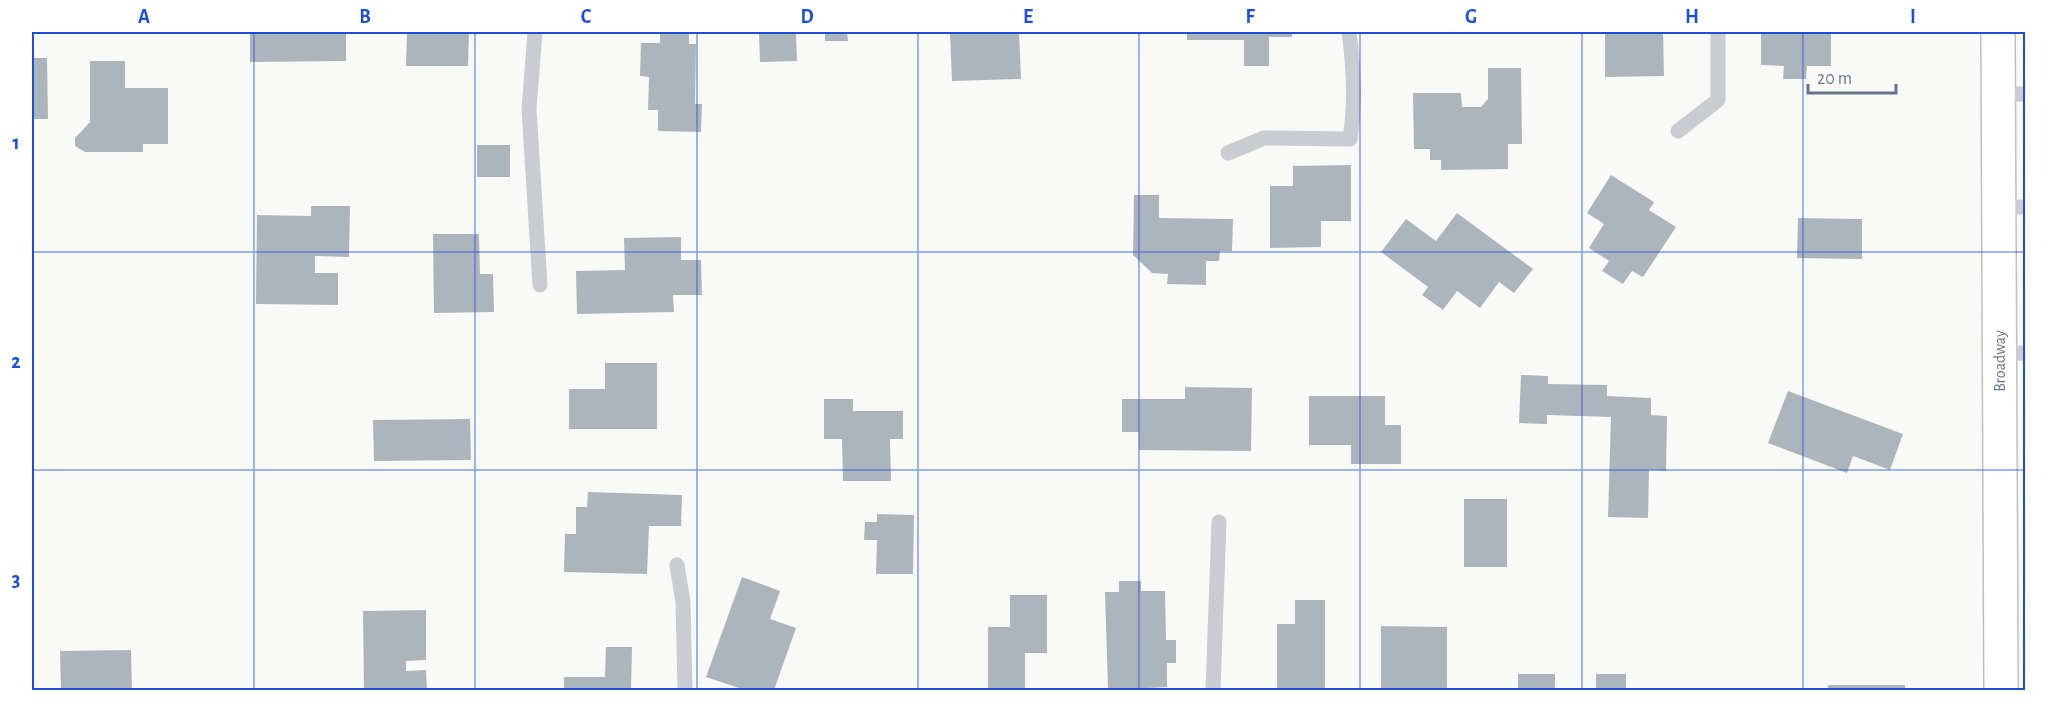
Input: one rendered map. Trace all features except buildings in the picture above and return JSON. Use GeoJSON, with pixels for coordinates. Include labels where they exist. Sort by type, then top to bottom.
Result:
{"type":"FeatureCollection","features":[{"type":"Feature","properties":{"kind":"main road","name":"Broadway"},"geometry":{"type":"LineString","coordinates":[[1998,32],[2012,94],[2012,353],[2001,690]]}},
{"type":"Feature","properties":{"kind":"lane"},"geometry":{"type":"LineString","coordinates":[[535,32],[529,109],[540,285]]}},
{"type":"Feature","properties":{"kind":"lane"},"geometry":{"type":"LineString","coordinates":[[1228,153],[1264,138],[1350,139],[1354,110],[1354,70],[1349,32]]}},
{"type":"Feature","properties":{"kind":"lane"},"geometry":{"type":"LineString","coordinates":[[1678,131],[1718,100],[1718,32]]}},
{"type":"Feature","properties":{"kind":"lane"},"geometry":{"type":"LineString","coordinates":[[1213,690],[1218,522]]}},
{"type":"Feature","properties":{"kind":"lane"},"geometry":{"type":"LineString","coordinates":[[677,566],[683,603],[685,690]]}}]}
